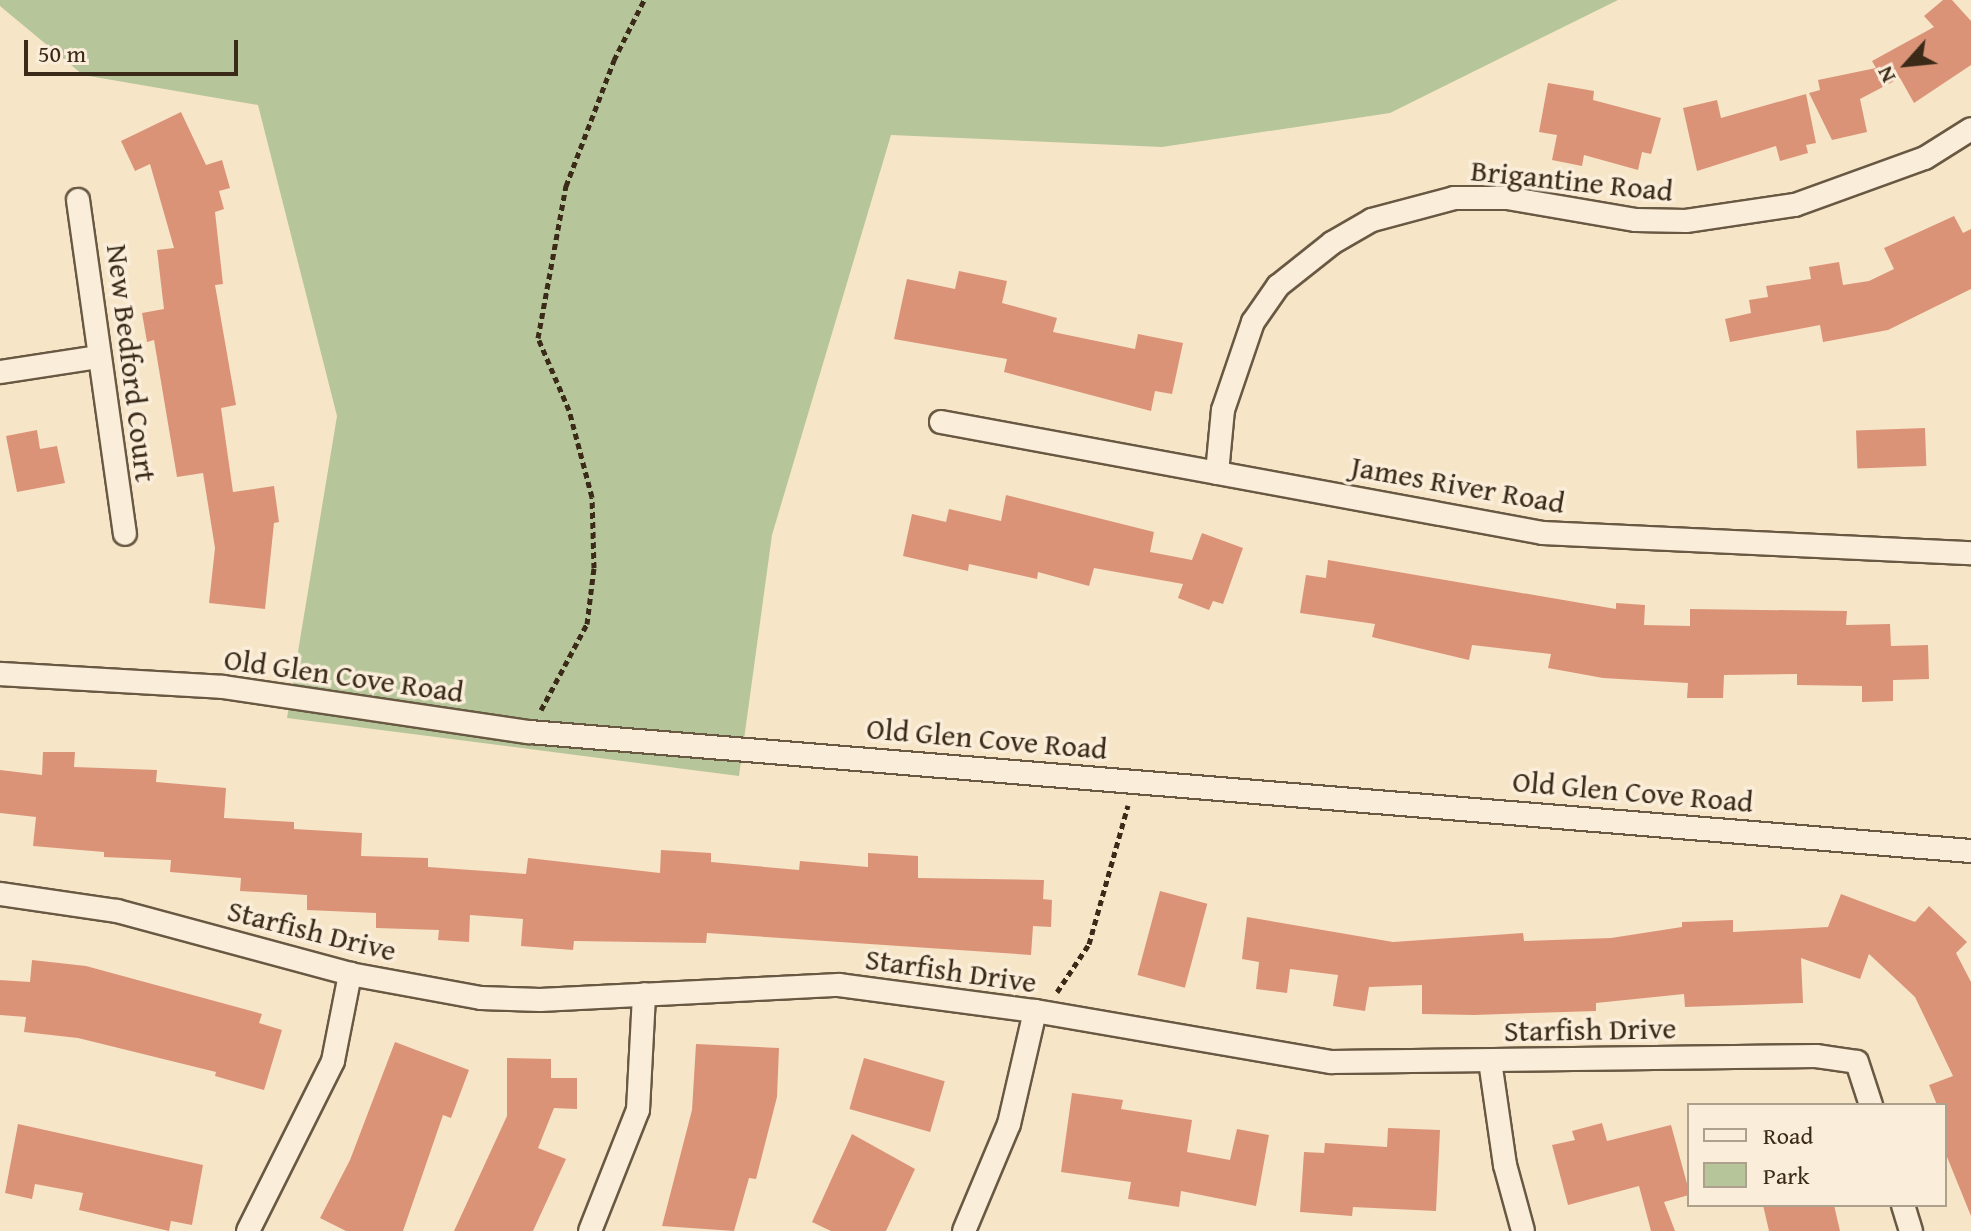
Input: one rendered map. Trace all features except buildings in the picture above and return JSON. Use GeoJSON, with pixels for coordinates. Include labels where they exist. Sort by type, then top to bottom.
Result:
{"type":"FeatureCollection","features":[{"type":"Feature","properties":{"kind":"street","name":"Brigantine Road"},"geometry":{"type":"LineString","coordinates":[[1217,473],[1223,410],[1253,322],[1278,286],[1332,243],[1372,220],[1454,198],[1507,198],[1636,220],[1686,221],[1795,205],[1925,158],[1971,129]]}},
{"type":"Feature","properties":{"kind":"street","name":"New Bedford Court"},"geometry":{"type":"LineString","coordinates":[[78,200],[89,249],[98,357],[125,534]]}},
{"type":"Feature","properties":{"kind":"street"},"geometry":{"type":"LineString","coordinates":[[0,372],[98,357]]}},
{"type":"Feature","properties":{"kind":"street","name":"James River Road"},"geometry":{"type":"LineString","coordinates":[[941,422],[1543,533],[1971,553]]}},
{"type":"Feature","properties":{"kind":"street","name":"Old Glen Cove Road"},"geometry":{"type":"LineString","coordinates":[[0,674],[223,687],[529,732],[1971,851]]}},
{"type":"Feature","properties":{"kind":"street","name":"Starfish Drive"},"geometry":{"type":"LineString","coordinates":[[0,894],[117,911],[350,974],[481,998],[839,985],[1035,1011],[1331,1062],[1816,1056],[1857,1062],[1870,1103]]}},
{"type":"Feature","properties":{"kind":"street"},"geometry":{"type":"LineString","coordinates":[[248,1231],[333,1061],[350,974]]}},
{"type":"Feature","properties":{"kind":"street"},"geometry":{"type":"LineString","coordinates":[[590,1231],[638,1110],[644,994]]}},
{"type":"Feature","properties":{"kind":"street"},"geometry":{"type":"LineString","coordinates":[[964,1231],[1009,1124],[1035,1011]]}},
{"type":"Feature","properties":{"kind":"street"},"geometry":{"type":"LineString","coordinates":[[1490,1061],[1505,1165],[1523,1231]]}},
{"type":"Feature","properties":{"kind":"street"},"geometry":{"type":"LineString","coordinates":[[1904,1207],[1911,1231]]}},
{"type":"Feature","properties":{"kind":"path"},"geometry":{"type":"LineString","coordinates":[[529,732],[587,624],[594,568],[592,497],[569,410],[538,338],[566,186],[614,60],[644,0]]}},
{"type":"Feature","properties":{"kind":"path"},"geometry":{"type":"LineString","coordinates":[[1035,1011],[1062,988],[1089,944],[1135,781]]}},
{"type":"Feature","properties":{"kind":"green space"},"geometry":{"type":"Polygon","coordinates":[[[0,0],[1618,0],[1390,113],[1162,147],[891,135],[772,535],[739,776],[287,718],[337,416],[258,105],[83,75],[0,6],[0,0]]]}}]}
